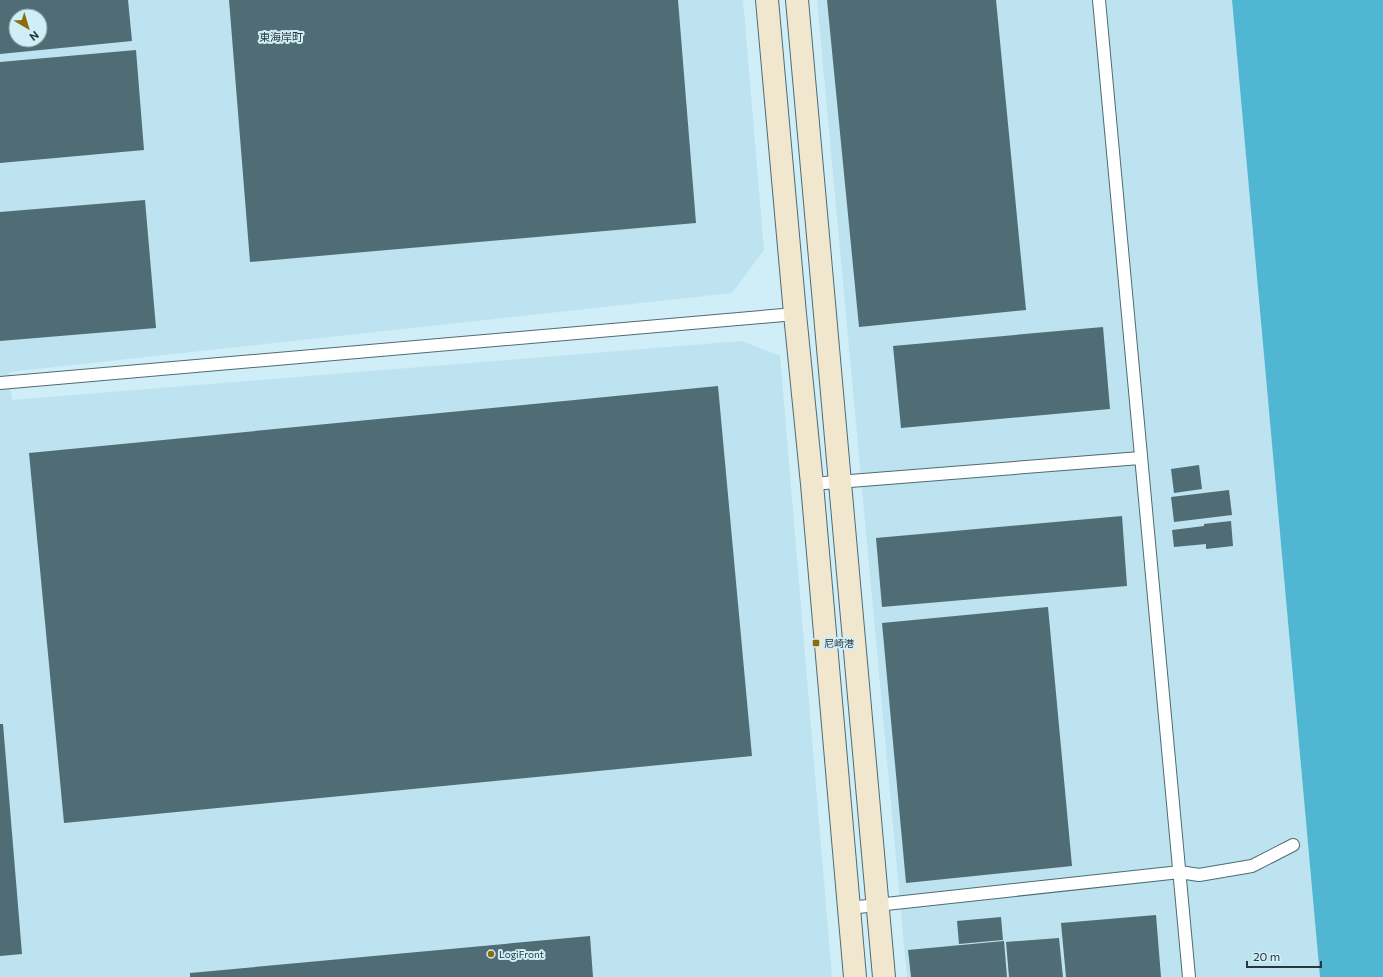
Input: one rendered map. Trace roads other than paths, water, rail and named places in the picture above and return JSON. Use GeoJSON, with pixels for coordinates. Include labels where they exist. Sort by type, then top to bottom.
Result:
{"type":"FeatureCollection","features":[{"type":"Feature","properties":{"kind":"street"},"geometry":{"type":"LineString","coordinates":[[767,0],[812,484],[855,977]]}},
{"type":"Feature","properties":{"kind":"street"},"geometry":{"type":"LineString","coordinates":[[797,0],[884,977]]}},
{"type":"Feature","properties":{"kind":"lane"},"geometry":{"type":"LineString","coordinates":[[1099,0],[1189,977]]}},
{"type":"Feature","properties":{"kind":"lane"},"geometry":{"type":"LineString","coordinates":[[0,383],[796,314]]}},
{"type":"Feature","properties":{"kind":"lane"},"geometry":{"type":"LineString","coordinates":[[812,484],[1140,458]]}},
{"type":"Feature","properties":{"kind":"lane"},"geometry":{"type":"LineString","coordinates":[[849,908],[1180,872],[1199,875],[1252,866],[1293,845]]}},
{"type":"Feature","properties":{"kind":"water"},"geometry":{"type":"Polygon","coordinates":[[[1232,0],[1383,0],[1383,977],[1320,977],[1232,0]]]}},
{"type":"Feature","properties":{"kind":"place","name":"尼崎港"},"geometry":{"type":"Point","coordinates":[816,643]}},
{"type":"Feature","properties":{"kind":"place","name":"LogiFront"},"geometry":{"type":"Point","coordinates":[491,954]}},
{"type":"Feature","properties":{"kind":"district","name":"東海岸町"},"geometry":{"type":"Point","coordinates":[281,37]}}]}
